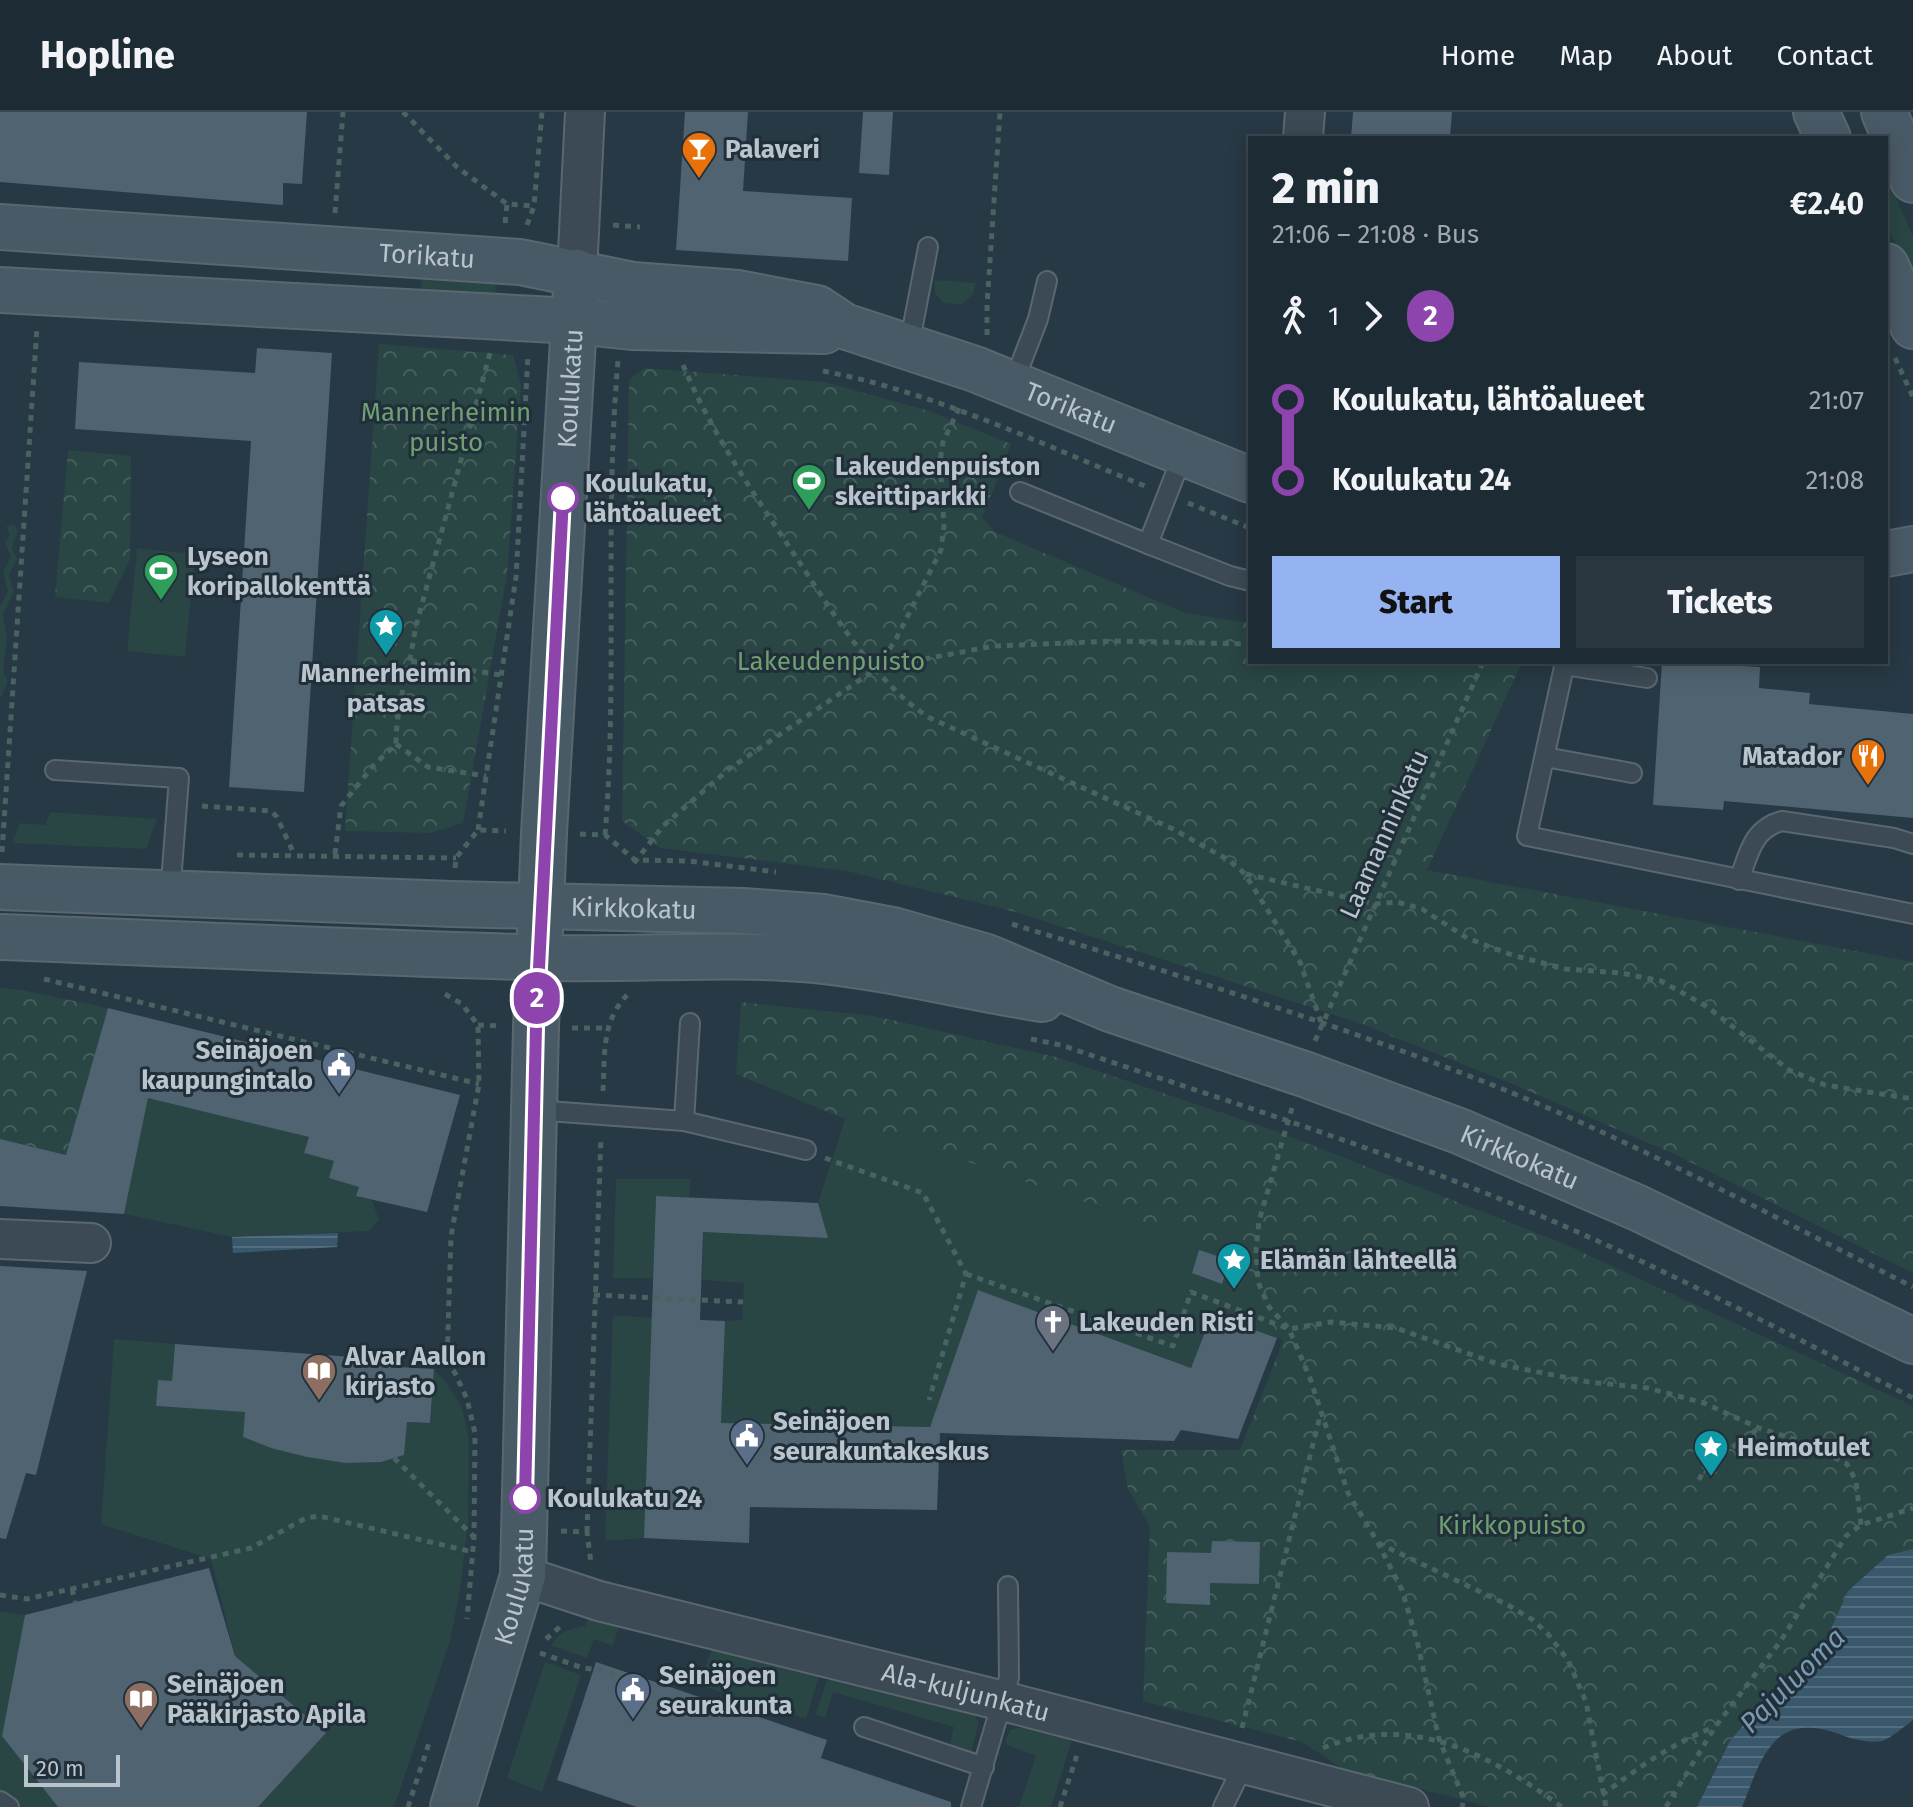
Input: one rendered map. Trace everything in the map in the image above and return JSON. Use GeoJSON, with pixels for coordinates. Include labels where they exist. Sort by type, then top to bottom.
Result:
{"type":"FeatureCollection","features":[{"type":"Feature","properties":{"kind":"street","name":"Koulukatu"},"geometry":{"type":"LineString","coordinates":[[453,1807],[523,1576],[541,906],[585,112]]}},
{"type":"Feature","properties":{"kind":"street"},"geometry":{"type":"LineString","coordinates":[[1303,136],[1305,112]]}},
{"type":"Feature","properties":{"kind":"street"},"geometry":{"type":"LineString","coordinates":[[1816,112],[1827,136]]}},
{"type":"Feature","properties":{"kind":"street"},"geometry":{"type":"LineString","coordinates":[[1884,112],[1913,180]]}},
{"type":"Feature","properties":{"kind":"street","name":"Torikatu"},"geometry":{"type":"LineString","coordinates":[[0,227],[520,262],[633,285],[738,293],[817,308],[844,326],[1013,384],[1248,479]]}},
{"type":"Feature","properties":{"kind":"street"},"geometry":{"type":"LineString","coordinates":[[1888,275],[1902,338]]}},
{"type":"Feature","properties":{"kind":"street","name":"Torikatu"},"geometry":{"type":"LineString","coordinates":[[0,290],[574,321],[632,327],[818,333],[844,326]]}},
{"type":"Feature","properties":{"kind":"street"},"geometry":{"type":"LineString","coordinates":[[1888,554],[1913,549]]}},
{"type":"Feature","properties":{"kind":"street","name":"Kirkkokatu"},"geometry":{"type":"LineString","coordinates":[[1,870],[170,895],[743,911],[824,917],[893,930],[987,957],[1110,1009],[1304,1074],[1459,1131],[1638,1208],[1913,1341]]}},
{"type":"Feature","properties":{"kind":"street","name":"Kirkkokatu"},"geometry":{"type":"LineString","coordinates":[[0,937],[539,957],[632,982],[725,956],[816,961],[1110,1009]]}},
{"type":"Feature","properties":{"kind":"street"},"geometry":{"type":"LineString","coordinates":[[0,1239],[91,1243]]}},
{"type":"Feature","properties":{"kind":"street","name":"Ala-kuljunkatu"},"geometry":{"type":"LineString","coordinates":[[523,1576],[586,1579],[1003,1701],[1086,1722],[1242,1749],[1388,1804]]}},
{"type":"Feature","properties":{"kind":"lane"},"geometry":{"type":"LineString","coordinates":[[909,346],[928,247]]}},
{"type":"Feature","properties":{"kind":"lane"},"geometry":{"type":"LineString","coordinates":[[1013,384],[1038,319],[1047,281]]}},
{"type":"Feature","properties":{"kind":"lane"},"geometry":{"type":"LineString","coordinates":[[1148,544],[1183,454]]}},
{"type":"Feature","properties":{"kind":"lane"},"geometry":{"type":"LineString","coordinates":[[1020,492],[1248,580]]}},
{"type":"Feature","properties":{"kind":"lane"},"geometry":{"type":"LineString","coordinates":[[1647,678],[1565,664],[1527,836],[1913,914]]}},
{"type":"Feature","properties":{"kind":"lane"},"geometry":{"type":"LineString","coordinates":[[1545,757],[1632,773]]}},
{"type":"Feature","properties":{"kind":"lane"},"geometry":{"type":"LineString","coordinates":[[55,770],[179,778],[170,895]]}},
{"type":"Feature","properties":{"kind":"lane"},"geometry":{"type":"LineString","coordinates":[[1739,880],[1753,841],[1767,825],[1782,821],[1894,838],[1913,844]]}},
{"type":"Feature","properties":{"kind":"lane"},"geometry":{"type":"LineString","coordinates":[[684,1121],[690,1023]]}},
{"type":"Feature","properties":{"kind":"lane"},"geometry":{"type":"LineString","coordinates":[[534,1110],[684,1121],[806,1150]]}},
{"type":"Feature","properties":{"kind":"lane"},"geometry":{"type":"LineString","coordinates":[[971,1807],[1009,1678],[1008,1586]]}},
{"type":"Feature","properties":{"kind":"lane"},"geometry":{"type":"LineString","coordinates":[[864,1727],[984,1767]]}},
{"type":"Feature","properties":{"kind":"lane"},"geometry":{"type":"LineString","coordinates":[[1223,1807],[1242,1749]]}},
{"type":"Feature","properties":{"kind":"lane"},"geometry":{"type":"LineString","coordinates":[[0,1801],[9,1807]]}},
{"type":"Feature","properties":{"kind":"path"},"geometry":{"type":"LineString","coordinates":[[334,222],[343,112]]}},
{"type":"Feature","properties":{"kind":"path"},"geometry":{"type":"LineString","coordinates":[[403,112],[457,167],[507,204],[534,206]]}},
{"type":"Feature","properties":{"kind":"path"},"geometry":{"type":"LineString","coordinates":[[523,230],[531,221],[534,206],[542,112]]}},
{"type":"Feature","properties":{"kind":"path"},"geometry":{"type":"LineString","coordinates":[[987,340],[1000,112]]}},
{"type":"Feature","properties":{"kind":"path"},"geometry":{"type":"LineString","coordinates":[[506,217],[507,204]]}},
{"type":"Feature","properties":{"kind":"path"},"geometry":{"type":"LineString","coordinates":[[1,870],[38,319],[56,314],[58,293]]}},
{"type":"Feature","properties":{"kind":"path"},"geometry":{"type":"LineString","coordinates":[[1902,338],[1913,397]]}},
{"type":"Feature","properties":{"kind":"path"},"geometry":{"type":"LineString","coordinates":[[335,854],[341,806],[373,766],[396,744],[396,717],[411,661],[415,630],[491,347]]}},
{"type":"Feature","properties":{"kind":"path"},"geometry":{"type":"LineString","coordinates":[[478,830],[516,577],[529,355],[515,348]]}},
{"type":"Feature","properties":{"kind":"path"},"geometry":{"type":"LineString","coordinates":[[605,835],[611,755],[613,492],[618,362],[629,352]]}},
{"type":"Feature","properties":{"kind":"path"},"geometry":{"type":"LineString","coordinates":[[679,356],[696,397],[753,492],[831,609],[876,669],[911,706],[930,718],[1173,829],[1230,861],[1245,874],[1300,962],[1322,1023],[1506,1091],[1669,1163],[1913,1287]]}},
{"type":"Feature","properties":{"kind":"path"},"geometry":{"type":"LineString","coordinates":[[814,369],[877,384],[958,411],[1248,527]]}},
{"type":"Feature","properties":{"kind":"path"},"geometry":{"type":"LineString","coordinates":[[630,908],[631,869],[663,826],[739,762],[876,669],[895,641],[941,550],[944,526],[940,461],[943,442],[958,411]]}},
{"type":"Feature","properties":{"kind":"path"},"geometry":{"type":"LineString","coordinates":[[876,669],[994,646],[1114,641],[1248,644]]}},
{"type":"Feature","properties":{"kind":"path"},"geometry":{"type":"LineString","coordinates":[[411,661],[501,675]]}},
{"type":"Feature","properties":{"kind":"path","name":"Laamanninkatu"},"geometry":{"type":"LineString","coordinates":[[1322,1023],[1482,664]]}},
{"type":"Feature","properties":{"kind":"path"},"geometry":{"type":"LineString","coordinates":[[396,744],[428,767],[486,776]]}},
{"type":"Feature","properties":{"kind":"path"},"geometry":{"type":"LineString","coordinates":[[177,805],[271,811],[277,817],[294,854]]}},
{"type":"Feature","properties":{"kind":"path"},"geometry":{"type":"LineString","coordinates":[[452,904],[456,858]]}},
{"type":"Feature","properties":{"kind":"path"},"geometry":{"type":"LineString","coordinates":[[1245,874],[1375,904],[1397,902],[1422,909],[1467,938],[1512,955],[1566,969],[1621,973],[1661,981],[1706,1006],[1789,1070],[1825,1085],[1913,1099]]}},
{"type":"Feature","properties":{"kind":"path"},"geometry":{"type":"LineString","coordinates":[[448,955],[445,994],[462,1004],[478,1025],[479,1084],[451,1236],[447,1362],[467,1399],[475,1433],[474,1537],[466,1628]]}},
{"type":"Feature","properties":{"kind":"path"},"geometry":{"type":"LineString","coordinates":[[30,977],[479,1084]]}},
{"type":"Feature","properties":{"kind":"path"},"geometry":{"type":"LineString","coordinates":[[587,1532],[601,1116],[607,1028],[632,982]]}},
{"type":"Feature","properties":{"kind":"path"},"geometry":{"type":"LineString","coordinates":[[1018,1036],[1061,1045],[1288,1121],[1475,1189],[1687,1281],[1913,1398]]}},
{"type":"Feature","properties":{"kind":"path"},"geometry":{"type":"LineString","coordinates":[[1288,1121],[1259,1221],[1256,1249],[1258,1282],[1269,1307],[1289,1329],[1322,1411],[1348,1493],[1402,1590],[1439,1739],[1464,1799],[1462,1807]]}},
{"type":"Feature","properties":{"kind":"path"},"geometry":{"type":"LineString","coordinates":[[806,1150],[923,1193],[966,1274],[1173,1346],[1191,1292],[1289,1329],[1331,1322],[1396,1328],[1527,1371],[1675,1393],[1759,1428],[1806,1443],[1847,1464],[1856,1481],[1861,1525]]}},
{"type":"Feature","properties":{"kind":"path"},"geometry":{"type":"LineString","coordinates":[[929,1400],[966,1274]]}},
{"type":"Feature","properties":{"kind":"path"},"geometry":{"type":"LineString","coordinates":[[594,1295],[743,1302]]}},
{"type":"Feature","properties":{"kind":"path"},"geometry":{"type":"LineString","coordinates":[[1242,1749],[1322,1411]]}},
{"type":"Feature","properties":{"kind":"path"},"geometry":{"type":"LineString","coordinates":[[1699,1480],[1705,1467],[1759,1428]]}},
{"type":"Feature","properties":{"kind":"path"},"geometry":{"type":"LineString","coordinates":[[394,1458],[474,1537]]}},
{"type":"Feature","properties":{"kind":"path"},"geometry":{"type":"LineString","coordinates":[[1666,1807],[1715,1727],[1767,1661],[1846,1536],[1861,1525],[1913,1508]]}},
{"type":"Feature","properties":{"kind":"path"},"geometry":{"type":"LineString","coordinates":[[0,1595],[27,1599],[251,1548],[306,1518],[319,1516],[473,1552]]}},
{"type":"Feature","properties":{"kind":"path"},"geometry":{"type":"LineString","coordinates":[[1378,1543],[1508,1605],[1533,1620],[1548,1634],[1568,1660],[1586,1702],[1606,1807]]}},
{"type":"Feature","properties":{"kind":"path"},"geometry":{"type":"LineString","coordinates":[[534,1665],[547,1635],[573,1621],[586,1579]]}},
{"type":"Feature","properties":{"kind":"path"},"geometry":{"type":"LineString","coordinates":[[72,1589],[75,1602]]}},
{"type":"Feature","properties":{"kind":"path"},"geometry":{"type":"LineString","coordinates":[[540,1653],[625,1678]]}},
{"type":"Feature","properties":{"kind":"path"},"geometry":{"type":"LineString","coordinates":[[1060,1807],[1086,1722]]}},
{"type":"Feature","properties":{"kind":"path"},"geometry":{"type":"LineString","coordinates":[[1602,1795],[1657,1754],[1715,1727]]}},
{"type":"Feature","properties":{"kind":"path"},"geometry":{"type":"LineString","coordinates":[[408,1807],[433,1732]]}},
{"type":"Feature","properties":{"kind":"green space"},"geometry":{"type":"Polygon","coordinates":[[[1888,179],[1913,237],[1913,284],[1888,228],[1888,179]]]}},
{"type":"Feature","properties":{"kind":"green space"},"geometry":{"type":"Polygon","coordinates":[[[423,270],[495,276],[496,298],[420,291],[423,270]]]}},
{"type":"Feature","properties":{"kind":"green space"},"geometry":{"type":"Polygon","coordinates":[[[935,280],[976,283],[973,294],[961,305],[944,303],[935,293],[935,280]]]}},
{"type":"Feature","properties":{"kind":"green space","name":"Mannerheimin puisto"},"geometry":{"type":"Polygon","coordinates":[[[379,344],[513,355],[521,385],[507,575],[463,823],[430,833],[345,831],[379,344]]]}},
{"type":"Feature","properties":{"kind":"green space","name":"Lakeudenpuisto"},"geometry":{"type":"Polygon","coordinates":[[[645,368],[824,382],[926,410],[1011,444],[982,518],[995,532],[1185,613],[1248,623],[1248,664],[1521,664],[1427,870],[1913,962],[1913,1273],[1674,1154],[1510,1083],[1356,1022],[1016,912],[847,871],[660,848],[622,821],[629,380],[645,368]]]}},
{"type":"Feature","properties":{"kind":"green space"},"geometry":{"type":"Polygon","coordinates":[[[68,450],[131,456],[130,559],[109,603],[55,597],[68,450]]]}},
{"type":"Feature","properties":{"kind":"green space"},"geometry":{"type":"Polygon","coordinates":[[[14,523],[18,532],[12,548],[17,559],[9,575],[14,591],[3,615],[7,639],[3,671],[8,682],[0,699],[0,607],[8,591],[3,572],[11,556],[5,544],[10,533],[6,527],[14,523]]]}},
{"type":"Feature","properties":{"kind":"green space","name":"Lyseon koripallokenttä"},"geometry":{"type":"Polygon","coordinates":[[[137,548],[195,554],[185,657],[127,651],[137,548]]]}},
{"type":"Feature","properties":{"kind":"green space"},"geometry":{"type":"Polygon","coordinates":[[[50,812],[157,819],[146,849],[12,843],[20,823],[45,825],[50,812]]]}},
{"type":"Feature","properties":{"kind":"green space"},"geometry":{"type":"Polygon","coordinates":[[[0,988],[108,1008],[66,1155],[0,1139],[0,988]]]}},
{"type":"Feature","properties":{"kind":"green space","name":"Kirkkopuisto"},"geometry":{"type":"Polygon","coordinates":[[[741,1002],[874,1016],[1056,1057],[1273,1130],[1560,1242],[1913,1406],[1913,1549],[1888,1555],[1848,1591],[1820,1653],[1794,1680],[1761,1704],[1730,1741],[1697,1807],[1490,1807],[1342,1768],[1302,1742],[1143,1701],[1150,1527],[1128,1489],[1121,1450],[1240,1450],[1283,1341],[1255,1298],[1238,1256],[845,1119],[736,1074],[741,1002]]]}},
{"type":"Feature","properties":{"kind":"green space"},"geometry":{"type":"Polygon","coordinates":[[[148,1097],[309,1137],[305,1153],[334,1161],[330,1178],[359,1187],[356,1196],[372,1200],[379,1220],[369,1231],[232,1237],[124,1214],[148,1097]]]}},
{"type":"Feature","properties":{"kind":"green space"},"geometry":{"type":"Polygon","coordinates":[[[845,1119],[1238,1256],[1255,1298],[1283,1340],[1212,1314],[1191,1368],[978,1290],[930,1427],[721,1423],[725,1321],[742,1320],[744,1283],[702,1280],[703,1232],[828,1238],[818,1203],[845,1119]]]}},
{"type":"Feature","properties":{"kind":"green space"},"geometry":{"type":"Polygon","coordinates":[[[616,1179],[691,1179],[689,1197],[656,1196],[653,1278],[613,1278],[616,1179]]]}},
{"type":"Feature","properties":{"kind":"green space"},"geometry":{"type":"Polygon","coordinates":[[[613,1315],[653,1318],[644,1538],[605,1541],[613,1315]]]}},
{"type":"Feature","properties":{"kind":"green space"},"geometry":{"type":"Polygon","coordinates":[[[114,1339],[175,1344],[172,1381],[158,1381],[156,1406],[245,1412],[243,1437],[323,1460],[364,1462],[404,1455],[407,1422],[430,1423],[434,1369],[462,1407],[469,1439],[468,1524],[460,1590],[450,1641],[394,1807],[258,1807],[326,1733],[235,1656],[211,1559],[101,1524],[114,1339]]]}},
{"type":"Feature","properties":{"kind":"green space"},"geometry":{"type":"Polygon","coordinates":[[[0,1611],[25,1615],[2,1736],[58,1807],[0,1807],[0,1611]]]}},
{"type":"Feature","properties":{"kind":"green space"},"geometry":{"type":"Polygon","coordinates":[[[589,1617],[619,1626],[613,1646],[594,1639],[587,1658],[552,1646],[561,1634],[585,1626],[589,1617]]]}},
{"type":"Feature","properties":{"kind":"green space"},"geometry":{"type":"Polygon","coordinates":[[[713,1646],[819,1676],[806,1719],[699,1685],[713,1646]]]}},
{"type":"Feature","properties":{"kind":"green space"},"geometry":{"type":"Polygon","coordinates":[[[545,1662],[581,1675],[542,1792],[507,1778],[545,1662]]]}},
{"type":"Feature","properties":{"kind":"green space"},"geometry":{"type":"Polygon","coordinates":[[[830,1679],[975,1716],[979,1722],[971,1753],[948,1752],[954,1727],[833,1692],[825,1718],[816,1715],[826,1682],[830,1679]]]}},
{"type":"Feature","properties":{"kind":"green space"},"geometry":{"type":"Polygon","coordinates":[[[1034,1727],[1064,1735],[1071,1743],[1051,1807],[1019,1807],[1036,1756],[1009,1746],[1005,1741],[1011,1729],[1034,1727]]]}},
{"type":"Feature","properties":{"kind":"water"},"geometry":{"type":"Polygon","coordinates":[[[338,1233],[337,1247],[233,1253],[232,1237],[338,1233]]]}},
{"type":"Feature","properties":{"kind":"water"},"geometry":{"type":"Polygon","coordinates":[[[1913,1549],[1913,1720],[1890,1737],[1876,1742],[1812,1728],[1795,1729],[1771,1745],[1742,1807],[1697,1807],[1730,1741],[1761,1704],[1794,1680],[1820,1653],[1848,1591],[1888,1555],[1913,1549]]]}},
{"type":"Feature","properties":{"kind":"building"},"geometry":{"type":"Polygon","coordinates":[[[0,112],[307,112],[302,184],[283,183],[283,205],[0,182],[0,112]]]}},
{"type":"Feature","properties":{"kind":"building"},"geometry":{"type":"Polygon","coordinates":[[[685,112],[748,112],[743,191],[852,198],[848,261],[676,250],[685,112]]]}},
{"type":"Feature","properties":{"kind":"building"},"geometry":{"type":"Polygon","coordinates":[[[863,112],[893,112],[889,175],[859,173],[863,112]]]}},
{"type":"Feature","properties":{"kind":"building"},"geometry":{"type":"Polygon","coordinates":[[[1353,112],[1452,112],[1450,136],[1351,136],[1353,112]]]}},
{"type":"Feature","properties":{"kind":"building"},"geometry":{"type":"Polygon","coordinates":[[[257,348],[332,353],[304,792],[229,787],[251,441],[75,429],[79,362],[255,373],[257,348]]]}},
{"type":"Feature","properties":{"kind":"building"},"geometry":{"type":"Polygon","coordinates":[[[1662,664],[1760,667],[1759,688],[1810,693],[1809,704],[1913,714],[1913,818],[1724,801],[1723,810],[1653,805],[1662,664]]]}},
{"type":"Feature","properties":{"kind":"building"},"geometry":{"type":"Polygon","coordinates":[[[108,1008],[460,1095],[427,1212],[356,1196],[359,1187],[329,1178],[334,1161],[304,1153],[309,1137],[148,1098],[124,1214],[0,1206],[0,1139],[66,1155],[108,1008]]]}},
{"type":"Feature","properties":{"kind":"building"},"geometry":{"type":"Polygon","coordinates":[[[656,1196],[818,1203],[828,1238],[703,1232],[700,1320],[725,1321],[721,1423],[930,1427],[978,1290],[1191,1368],[1212,1314],[1277,1338],[1238,1439],[1181,1430],[1174,1441],[940,1433],[937,1510],[750,1507],[749,1543],[644,1538],[656,1196]]]}},
{"type":"Feature","properties":{"kind":"building","name":"Lakeuden Risti"},"geometry":{"type":"Polygon","coordinates":[[[1199,1250],[1230,1260],[1222,1284],[1192,1273],[1199,1250]]]}},
{"type":"Feature","properties":{"kind":"building"},"geometry":{"type":"Polygon","coordinates":[[[0,1266],[87,1271],[36,1475],[26,1473],[6,1539],[0,1538],[0,1266]]]}},
{"type":"Feature","properties":{"kind":"building"},"geometry":{"type":"Polygon","coordinates":[[[175,1344],[365,1358],[364,1365],[434,1369],[430,1423],[407,1422],[404,1455],[381,1462],[346,1463],[271,1448],[243,1437],[245,1412],[156,1406],[158,1380],[172,1381],[175,1344]]]}},
{"type":"Feature","properties":{"kind":"building"},"geometry":{"type":"Polygon","coordinates":[[[1212,1541],[1260,1542],[1259,1584],[1210,1583],[1210,1605],[1166,1603],[1167,1552],[1211,1553],[1212,1541]]]}},
{"type":"Feature","properties":{"kind":"building"},"geometry":{"type":"Polygon","coordinates":[[[209,1568],[235,1656],[326,1733],[258,1807],[58,1807],[2,1736],[25,1615],[209,1568]]]}},
{"type":"Feature","properties":{"kind":"building"},"geometry":{"type":"Polygon","coordinates":[[[596,1662],[827,1740],[821,1758],[951,1802],[951,1807],[637,1807],[557,1780],[596,1662]]]}},
{"type":"Feature","properties":{"kind":"bus line","name":"2"},"geometry":{"type":"LineString","coordinates":[[525,1498],[536,1027],[563,498]]}},
{"type":"Feature","properties":{"kind":"place","name":"Palaveri"},"geometry":{"type":"Point","coordinates":[699,180]}},
{"type":"Feature","properties":{"kind":"place","name":"Koulukatu, lähtöalueet"},"geometry":{"type":"Point","coordinates":[563,498]}},
{"type":"Feature","properties":{"kind":"place","name":"Lakeudenpuiston skeittiparkki"},"geometry":{"type":"Point","coordinates":[809,512]}},
{"type":"Feature","properties":{"kind":"place","name":"Lyseon koripallokenttä"},"geometry":{"type":"Point","coordinates":[161,602]}},
{"type":"Feature","properties":{"kind":"place","name":"Mannerheimin patsas"},"geometry":{"type":"Point","coordinates":[386,657]}},
{"type":"Feature","properties":{"kind":"place","name":"Matador"},"geometry":{"type":"Point","coordinates":[1868,787]}},
{"type":"Feature","properties":{"kind":"place","name":"Seinäjoen kaupungintalo"},"geometry":{"type":"Point","coordinates":[339,1096]}},
{"type":"Feature","properties":{"kind":"place","name":"Elämän lähteellä"},"geometry":{"type":"Point","coordinates":[1234,1291]}},
{"type":"Feature","properties":{"kind":"place","name":"Lakeuden Risti"},"geometry":{"type":"Point","coordinates":[1053,1353]}},
{"type":"Feature","properties":{"kind":"place","name":"Alvar Aallon kirjasto"},"geometry":{"type":"Point","coordinates":[319,1402]}},
{"type":"Feature","properties":{"kind":"place","name":"Seinäjoen seurakuntakeskus"},"geometry":{"type":"Point","coordinates":[747,1467]}},
{"type":"Feature","properties":{"kind":"place","name":"Heimotulet"},"geometry":{"type":"Point","coordinates":[1711,1478]}},
{"type":"Feature","properties":{"kind":"place","name":"Koulukatu 24"},"geometry":{"type":"Point","coordinates":[525,1498]}},
{"type":"Feature","properties":{"kind":"place","name":"Seinäjoen seurakunta"},"geometry":{"type":"Point","coordinates":[633,1721]}},
{"type":"Feature","properties":{"kind":"place","name":"Seinäjoen Pääkirjasto Apila"},"geometry":{"type":"Point","coordinates":[141,1730]}},
{"type":"Feature","properties":{"kind":"water label","name":"Pajuluoma"},"geometry":{"type":"Point","coordinates":[1792,1680]}}]}
